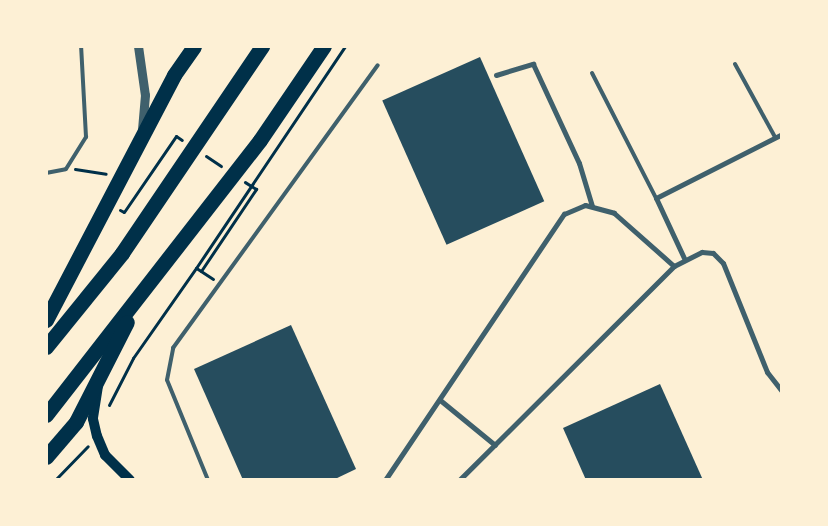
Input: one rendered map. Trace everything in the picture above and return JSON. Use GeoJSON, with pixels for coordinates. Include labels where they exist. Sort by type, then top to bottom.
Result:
{"type":"FeatureCollection","features":[{"type":"Feature","properties":{"kind":"highway"},"geometry":{"type":"LineString","coordinates":[[46,320],[140,138],[194,46]]}},
{"type":"Feature","properties":{"kind":"highway"},"geometry":{"type":"LineString","coordinates":[[46,347],[122,253],[262,46]]}},
{"type":"Feature","properties":{"kind":"highway"},"geometry":{"type":"LineString","coordinates":[[46,415],[260,140],[324,46]]}},
{"type":"Feature","properties":{"kind":"highway"},"geometry":{"type":"LineString","coordinates":[[46,457],[76,422],[135,302]]}},
{"type":"Feature","properties":{"kind":"main road"},"geometry":{"type":"LineString","coordinates":[[98,380],[94,419],[97,436],[105,455],[130,480]]}},
{"type":"Feature","properties":{"kind":"street"},"geometry":{"type":"LineString","coordinates":[[138,46],[145,95],[140,138]]}},
{"type":"Feature","properties":{"kind":"street"},"geometry":{"type":"LineString","coordinates":[[496,75],[533,64],[579,163],[592,206]]}},
{"type":"Feature","properties":{"kind":"street"},"geometry":{"type":"LineString","coordinates":[[684,258],[656,198],[782,134]]}},
{"type":"Feature","properties":{"kind":"street"},"geometry":{"type":"LineString","coordinates":[[385,480],[564,214],[577,206],[592,206],[620,217],[674,266]]}},
{"type":"Feature","properties":{"kind":"street"},"geometry":{"type":"LineString","coordinates":[[459,480],[684,258],[713,253],[723,263],[763,364],[782,391]]}},
{"type":"Feature","properties":{"kind":"street"},"geometry":{"type":"LineString","coordinates":[[440,400],[495,445]]}},
{"type":"Feature","properties":{"kind":"lane"},"geometry":{"type":"LineString","coordinates":[[46,172],[66,170],[82,146],[88,126],[81,46]]}},
{"type":"Feature","properties":{"kind":"lane"},"geometry":{"type":"LineString","coordinates":[[735,64],[775,137]]}},
{"type":"Feature","properties":{"kind":"lane"},"geometry":{"type":"LineString","coordinates":[[208,480],[168,380],[168,364],[182,331],[378,65]]}},
{"type":"Feature","properties":{"kind":"lane"},"geometry":{"type":"LineString","coordinates":[[592,73],[656,198]]}},
{"type":"Feature","properties":{"kind":"path"},"geometry":{"type":"LineString","coordinates":[[106,412],[134,358],[345,46]]}},
{"type":"Feature","properties":{"kind":"path"},"geometry":{"type":"LineString","coordinates":[[124,212],[176,136]]}},
{"type":"Feature","properties":{"kind":"path"},"geometry":{"type":"LineString","coordinates":[[66,170],[95,170],[112,179]]}},
{"type":"Feature","properties":{"kind":"path"},"geometry":{"type":"LineString","coordinates":[[201,271],[254,188]]}},
{"type":"Feature","properties":{"kind":"path"},"geometry":{"type":"LineString","coordinates":[[196,268],[218,282]]}},
{"type":"Feature","properties":{"kind":"path"},"geometry":{"type":"LineString","coordinates":[[56,480],[97,436]]}},
{"type":"Feature","properties":{"kind":"building"},"geometry":{"type":"Polygon","coordinates":[[[480,57],[544,201],[447,245],[382,101],[480,57]]]}},
{"type":"Feature","properties":{"kind":"building"},"geometry":{"type":"Polygon","coordinates":[[[291,325],[356,469],[333,480],[243,480],[194,369],[291,325]]]}},
{"type":"Feature","properties":{"kind":"building"},"geometry":{"type":"Polygon","coordinates":[[[660,384],[703,480],[586,480],[563,428],[660,384]]]}}]}
